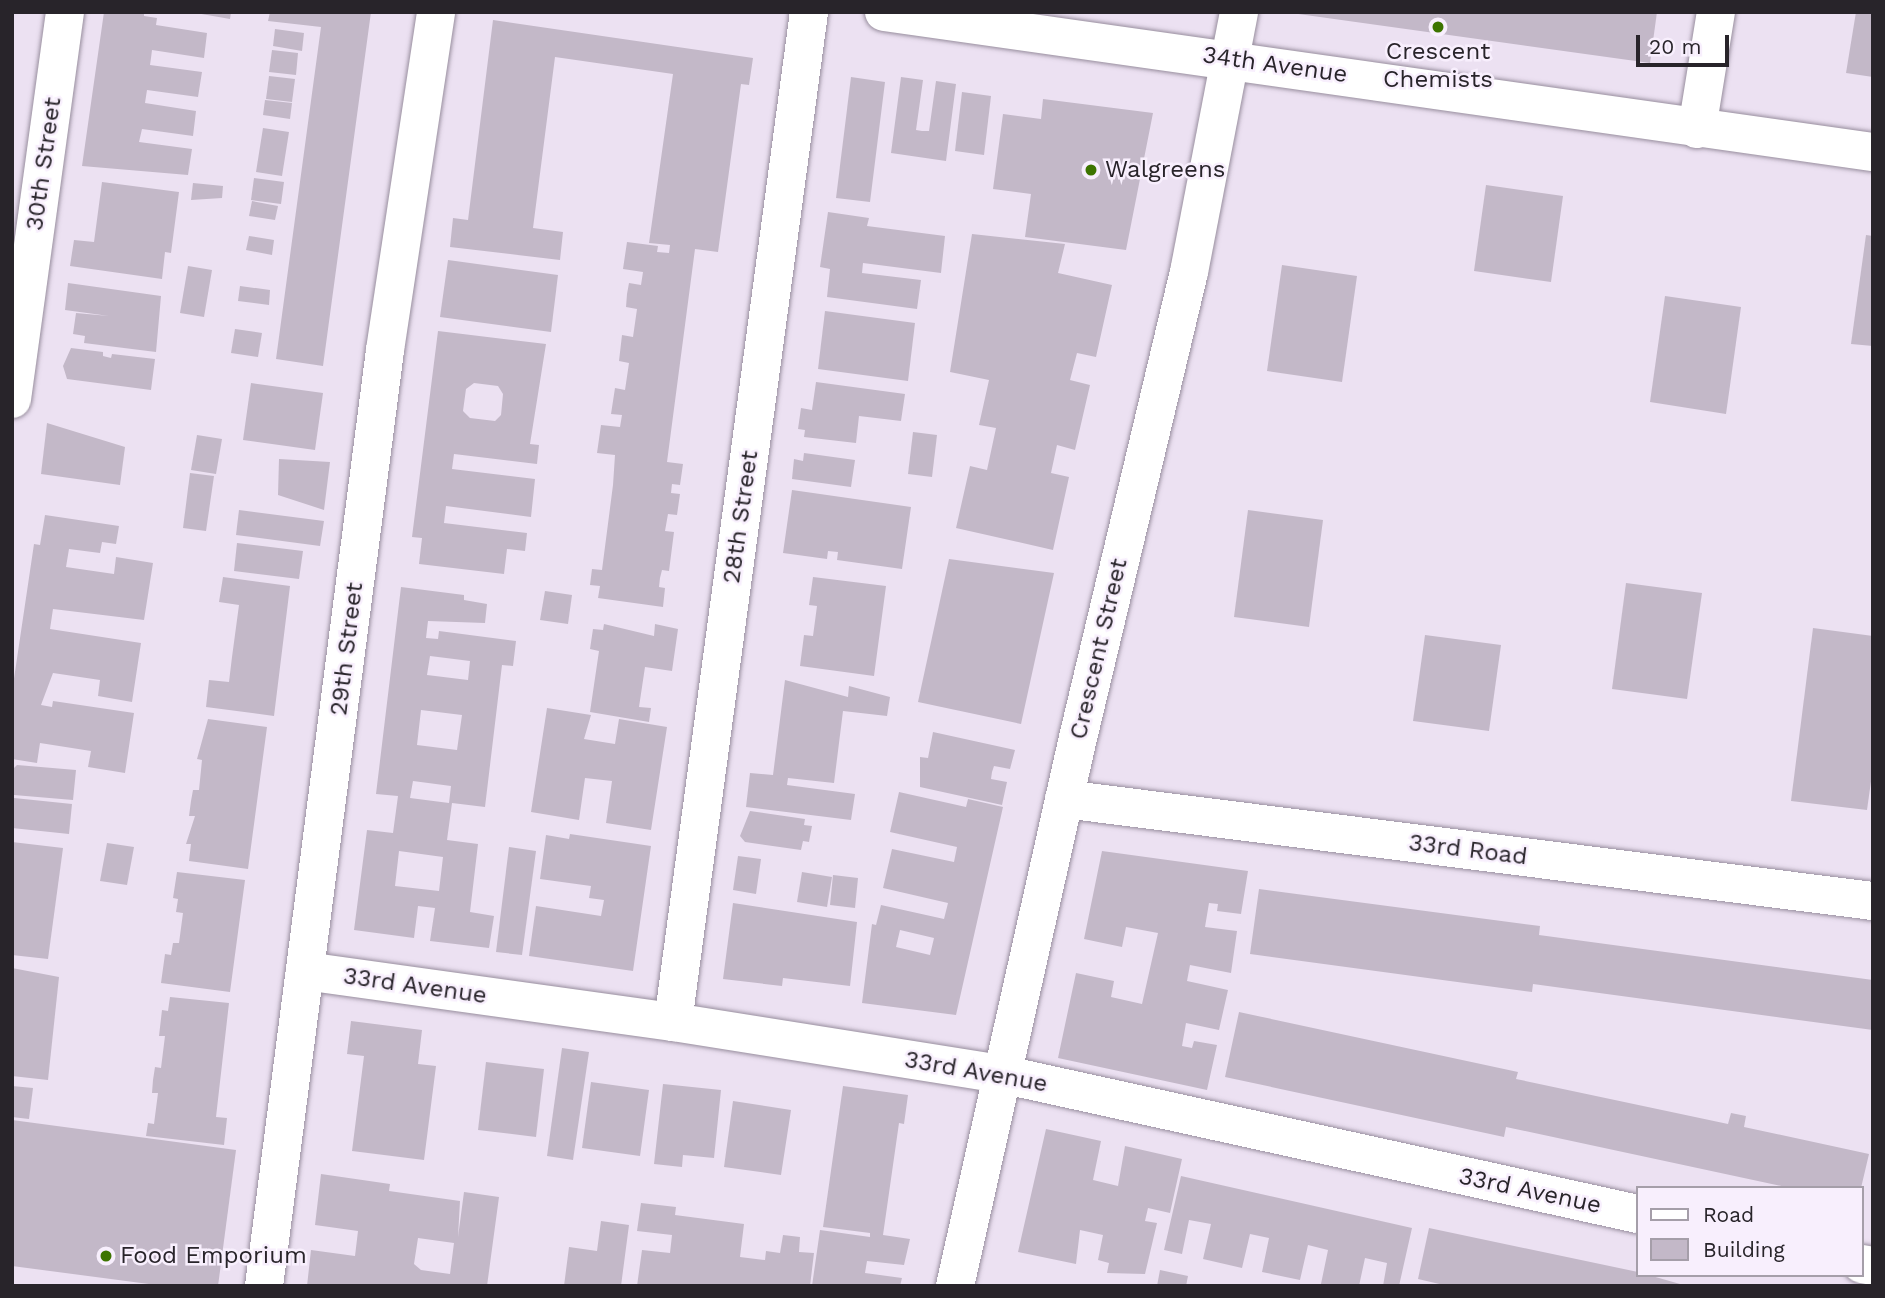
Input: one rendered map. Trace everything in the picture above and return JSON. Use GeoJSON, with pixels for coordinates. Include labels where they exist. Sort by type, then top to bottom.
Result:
{"type":"FeatureCollection","features":[{"type":"Feature","properties":{"kind":"street","name":"30th Street"},"geometry":{"type":"LineString","coordinates":[[12,399],[65,12]]}},
{"type":"Feature","properties":{"kind":"street","name":"29th Street"},"geometry":{"type":"LineString","coordinates":[[264,1286],[385,350],[436,12]]}},
{"type":"Feature","properties":{"kind":"street","name":"28th Street"},"geometry":{"type":"LineString","coordinates":[[673,1022],[809,12]]}},
{"type":"Feature","properties":{"kind":"street","name":"34th Avenue"},"geometry":{"type":"LineString","coordinates":[[884,12],[1873,152]]}},
{"type":"Feature","properties":{"kind":"street","name":"Crescent Street"},"geometry":{"type":"LineString","coordinates":[[956,1286],[1064,799],[1189,272],[1239,12]]}},
{"type":"Feature","properties":{"kind":"street"},"geometry":{"type":"LineString","coordinates":[[1697,129],[1716,12]]}},
{"type":"Feature","properties":{"kind":"street","name":"33rd Road"},"geometry":{"type":"LineString","coordinates":[[1064,799],[1873,901]]}},
{"type":"Feature","properties":{"kind":"street","name":"33rd Avenue"},"geometry":{"type":"LineString","coordinates":[[305,971],[673,1022],[1001,1074],[1636,1214]]}},
{"type":"Feature","properties":{"kind":"building"},"geometry":{"type":"Polygon","coordinates":[[[104,12],[144,12],[144,16],[157,18],[156,25],[207,33],[204,58],[152,50],[150,65],[202,72],[198,97],[147,90],[145,103],[196,111],[193,136],[142,129],[139,142],[192,149],[188,175],[82,166],[104,12]]]}},
{"type":"Feature","properties":{"kind":"building"},"geometry":{"type":"Polygon","coordinates":[[[190,12],[231,12],[230,19],[190,12]]]}},
{"type":"Feature","properties":{"kind":"building"},"geometry":{"type":"Polygon","coordinates":[[[270,12],[371,12],[323,366],[276,359],[321,27],[268,21],[270,12]]]}},
{"type":"Feature","properties":{"kind":"building"},"geometry":{"type":"Polygon","coordinates":[[[1284,12],[1657,12],[1650,63],[1284,12]]]}},
{"type":"Feature","properties":{"kind":"building"},"geometry":{"type":"Polygon","coordinates":[[[1856,12],[1873,12],[1873,77],[1846,73],[1856,12]]]}},
{"type":"Feature","properties":{"kind":"building"},"geometry":{"type":"Polygon","coordinates":[[[493,20],[753,58],[749,85],[741,84],[718,252],[695,249],[667,462],[683,464],[680,485],[672,484],[671,493],[680,494],[677,515],[668,514],[665,531],[674,532],[669,571],[662,570],[660,578],[659,587],[665,588],[663,607],[598,598],[600,586],[590,585],[592,569],[602,570],[613,485],[615,455],[597,453],[601,425],[620,427],[622,415],[611,414],[615,388],[625,390],[629,363],[619,361],[622,335],[633,337],[637,309],[626,307],[627,294],[629,283],[641,285],[643,272],[623,269],[627,242],[658,246],[657,252],[669,253],[670,245],[649,243],[673,74],[555,57],[533,228],[563,232],[560,260],[450,247],[453,218],[468,220],[493,20]]]}},
{"type":"Feature","properties":{"kind":"building"},"geometry":{"type":"Polygon","coordinates":[[[275,29],[304,33],[302,51],[273,46],[275,29]]]}},
{"type":"Feature","properties":{"kind":"building"},"geometry":{"type":"Polygon","coordinates":[[[272,50],[298,53],[296,75],[269,72],[272,50]]]}},
{"type":"Feature","properties":{"kind":"building"},"geometry":{"type":"Polygon","coordinates":[[[269,76],[295,79],[292,102],[266,99],[269,76]]]}},
{"type":"Feature","properties":{"kind":"building"},"geometry":{"type":"Polygon","coordinates":[[[851,77],[885,82],[870,202],[836,198],[851,77]]]}},
{"type":"Feature","properties":{"kind":"building"},"geometry":{"type":"Polygon","coordinates":[[[901,77],[923,80],[916,130],[922,131],[929,131],[936,81],[956,84],[946,161],[891,153],[901,77]]]}},
{"type":"Feature","properties":{"kind":"building"},"geometry":{"type":"Polygon","coordinates":[[[962,92],[991,96],[984,155],[955,151],[962,92]]]}},
{"type":"Feature","properties":{"kind":"building"},"geometry":{"type":"Polygon","coordinates":[[[1043,99],[1153,113],[1126,250],[1025,237],[1031,194],[993,189],[1003,114],[1041,119],[1043,99]]]}},
{"type":"Feature","properties":{"kind":"building"},"geometry":{"type":"Polygon","coordinates":[[[265,100],[292,103],[290,119],[263,115],[265,100]]]}},
{"type":"Feature","properties":{"kind":"building"},"geometry":{"type":"Polygon","coordinates":[[[263,128],[289,132],[282,176],[256,172],[263,128]]]}},
{"type":"Feature","properties":{"kind":"building"},"geometry":{"type":"Polygon","coordinates":[[[254,178],[284,182],[281,204],[251,200],[254,178]]]}},
{"type":"Feature","properties":{"kind":"building"},"geometry":{"type":"Polygon","coordinates":[[[102,182],[179,192],[171,253],[165,252],[162,279],[70,266],[74,240],[94,242],[102,182]]]}},
{"type":"Feature","properties":{"kind":"building"},"geometry":{"type":"Polygon","coordinates":[[[193,183],[223,186],[222,198],[191,200],[193,183]]]}},
{"type":"Feature","properties":{"kind":"building"},"geometry":{"type":"Polygon","coordinates":[[[1486,185],[1563,196],[1551,282],[1474,271],[1486,185]]]}},
{"type":"Feature","properties":{"kind":"building"},"geometry":{"type":"Polygon","coordinates":[[[252,201],[278,206],[275,220],[249,216],[252,201]]]}},
{"type":"Feature","properties":{"kind":"building"},"geometry":{"type":"Polygon","coordinates":[[[828,212],[869,218],[867,226],[945,236],[941,273],[863,263],[862,273],[921,280],[917,309],[827,297],[830,269],[820,267],[828,212]]]}},
{"type":"Feature","properties":{"kind":"building"},"geometry":{"type":"Polygon","coordinates":[[[972,234],[1065,244],[1058,273],[1112,285],[1096,357],[1077,353],[1070,380],[1090,385],[1075,450],[1057,445],[1051,473],[1069,477],[1053,550],[956,528],[970,466],[987,470],[996,428],[979,425],[989,380],[950,372],[972,234]]]}},
{"type":"Feature","properties":{"kind":"building"},"geometry":{"type":"Polygon","coordinates":[[[1866,235],[1873,236],[1873,346],[1851,344],[1866,235]]]}},
{"type":"Feature","properties":{"kind":"building"},"geometry":{"type":"Polygon","coordinates":[[[249,236],[274,240],[272,255],[246,250],[249,236]]]}},
{"type":"Feature","properties":{"kind":"building"},"geometry":{"type":"Polygon","coordinates":[[[448,260],[558,275],[551,332],[440,317],[448,260]]]}},
{"type":"Feature","properties":{"kind":"building"},"geometry":{"type":"Polygon","coordinates":[[[1282,265],[1357,276],[1342,382],[1267,371],[1282,265]]]}},
{"type":"Feature","properties":{"kind":"building"},"geometry":{"type":"Polygon","coordinates":[[[188,266],[212,270],[204,317],[180,313],[188,266]]]}},
{"type":"Feature","properties":{"kind":"building"},"geometry":{"type":"Polygon","coordinates":[[[68,283],[161,296],[156,352],[84,343],[85,336],[73,334],[76,313],[109,316],[65,310],[68,283]]]}},
{"type":"Feature","properties":{"kind":"building"},"geometry":{"type":"Polygon","coordinates":[[[240,286],[270,290],[269,305],[238,301],[240,286]]]}},
{"type":"Feature","properties":{"kind":"building"},"geometry":{"type":"Polygon","coordinates":[[[1665,296],[1741,307],[1726,414],[1650,402],[1665,296]]]}},
{"type":"Feature","properties":{"kind":"building"},"geometry":{"type":"Polygon","coordinates":[[[825,311],[915,323],[908,381],[818,369],[825,311]]]}},
{"type":"Feature","properties":{"kind":"building"},"geometry":{"type":"Polygon","coordinates":[[[235,329],[262,333],[258,357],[231,353],[235,329]]]}},
{"type":"Feature","properties":{"kind":"building"},"geometry":{"type":"Polygon","coordinates":[[[438,331],[546,344],[530,444],[539,445],[537,464],[454,454],[452,469],[535,479],[531,517],[446,506],[444,523],[527,533],[525,551],[507,549],[504,574],[419,564],[422,538],[412,537],[438,331]],[[474,383],[466,389],[463,411],[470,418],[495,421],[501,415],[503,394],[498,386],[474,383]]]}},
{"type":"Feature","properties":{"kind":"building"},"geometry":{"type":"Polygon","coordinates":[[[71,348],[103,352],[103,356],[111,358],[112,354],[155,359],[151,390],[67,379],[63,366],[71,348]]]}},
{"type":"Feature","properties":{"kind":"building"},"geometry":{"type":"Polygon","coordinates":[[[816,382],[905,394],[901,421],[859,416],[856,443],[804,437],[805,430],[798,429],[801,408],[812,410],[816,382]]]}},
{"type":"Feature","properties":{"kind":"building"},"geometry":{"type":"Polygon","coordinates":[[[251,383],[323,393],[315,450],[243,440],[251,383]]]}},
{"type":"Feature","properties":{"kind":"building"},"geometry":{"type":"Polygon","coordinates":[[[47,423],[125,447],[120,485],[41,474],[47,423]]]}},
{"type":"Feature","properties":{"kind":"building"},"geometry":{"type":"Polygon","coordinates":[[[913,432],[937,435],[932,477],[908,474],[913,432]]]}},
{"type":"Feature","properties":{"kind":"building"},"geometry":{"type":"Polygon","coordinates":[[[197,435],[222,439],[216,474],[191,470],[197,435]]]}},
{"type":"Feature","properties":{"kind":"building"},"geometry":{"type":"Polygon","coordinates":[[[804,453],[855,460],[851,487],[792,479],[794,459],[803,461],[804,453]]]}},
{"type":"Feature","properties":{"kind":"building"},"geometry":{"type":"Polygon","coordinates":[[[279,459],[330,462],[324,510],[278,495],[279,459]]]}},
{"type":"Feature","properties":{"kind":"building"},"geometry":{"type":"Polygon","coordinates":[[[190,473],[214,476],[206,531],[183,528],[190,473]]]}},
{"type":"Feature","properties":{"kind":"building"},"geometry":{"type":"Polygon","coordinates":[[[792,490],[911,507],[902,569],[837,560],[838,552],[828,551],[827,559],[783,553],[792,490]]]}},
{"type":"Feature","properties":{"kind":"building"},"geometry":{"type":"Polygon","coordinates":[[[239,510],[324,521],[320,546],[236,535],[239,510]]]}},
{"type":"Feature","properties":{"kind":"building"},"geometry":{"type":"Polygon","coordinates":[[[1248,510],[1323,520],[1309,627],[1234,617],[1248,510]]]}},
{"type":"Feature","properties":{"kind":"building"},"geometry":{"type":"Polygon","coordinates":[[[45,515],[119,526],[116,544],[102,542],[100,553],[69,549],[66,567],[114,574],[116,557],[153,563],[144,620],[53,609],[50,629],[141,643],[132,702],[98,696],[100,680],[53,673],[41,705],[52,707],[53,701],[134,713],[125,773],[88,767],[91,751],[40,743],[37,763],[12,759],[12,692],[34,544],[40,545],[45,515]]]}},
{"type":"Feature","properties":{"kind":"building"},"geometry":{"type":"Polygon","coordinates":[[[237,543],[303,551],[299,579],[234,571],[237,543]]]}},
{"type":"Feature","properties":{"kind":"building"},"geometry":{"type":"Polygon","coordinates":[[[949,559],[1054,573],[1021,724],[918,702],[949,559]]]}},
{"type":"Feature","properties":{"kind":"building"},"geometry":{"type":"Polygon","coordinates":[[[223,577],[290,586],[274,716],[206,707],[209,680],[229,682],[239,605],[219,602],[223,577]]]}},
{"type":"Feature","properties":{"kind":"building"},"geometry":{"type":"Polygon","coordinates":[[[813,577],[886,586],[874,676],[800,666],[804,635],[813,636],[817,606],[809,605],[813,577]]]}},
{"type":"Feature","properties":{"kind":"building"},"geometry":{"type":"Polygon","coordinates":[[[1626,583],[1702,593],[1687,699],[1612,689],[1626,583]]]}},
{"type":"Feature","properties":{"kind":"building"},"geometry":{"type":"Polygon","coordinates":[[[401,587],[464,595],[464,600],[487,604],[485,623],[428,621],[426,638],[438,639],[439,631],[516,641],[513,666],[502,665],[485,807],[452,803],[447,840],[478,844],[470,912],[494,916],[489,948],[430,941],[435,908],[418,906],[414,938],[354,930],[367,830],[393,833],[398,796],[376,794],[401,587]],[[430,656],[427,675],[468,680],[470,661],[430,656]],[[421,710],[417,745],[457,750],[462,715],[421,710]],[[413,781],[410,798],[449,803],[451,786],[413,781]],[[399,851],[395,886],[439,891],[443,857],[399,851]]]}},
{"type":"Feature","properties":{"kind":"building"},"geometry":{"type":"Polygon","coordinates":[[[545,591],[572,595],[568,624],[540,620],[545,591]]]}},
{"type":"Feature","properties":{"kind":"building"},"geometry":{"type":"Polygon","coordinates":[[[604,624],[654,636],[655,624],[678,629],[672,671],[645,667],[639,707],[651,708],[649,722],[590,712],[599,651],[590,649],[593,629],[603,630],[604,624]]]}},
{"type":"Feature","properties":{"kind":"building"},"geometry":{"type":"Polygon","coordinates":[[[1813,628],[1873,636],[1873,767],[1867,810],[1791,801],[1813,628]]]}},
{"type":"Feature","properties":{"kind":"building"},"geometry":{"type":"Polygon","coordinates":[[[1425,635],[1501,645],[1489,731],[1413,721],[1425,635]]]}},
{"type":"Feature","properties":{"kind":"building"},"geometry":{"type":"Polygon","coordinates":[[[785,680],[848,697],[849,686],[890,697],[887,716],[843,711],[834,783],[788,778],[787,785],[855,794],[851,820],[746,807],[750,773],[773,775],[785,680]]]}},
{"type":"Feature","properties":{"kind":"building"},"geometry":{"type":"Polygon","coordinates":[[[547,708],[591,715],[584,739],[615,744],[619,719],[667,727],[651,830],[606,823],[612,781],[585,778],[579,820],[531,812],[547,708]]]}},
{"type":"Feature","properties":{"kind":"building"},"geometry":{"type":"Polygon","coordinates":[[[208,719],[267,727],[248,869],[189,861],[191,844],[186,844],[195,816],[189,816],[191,801],[193,790],[199,790],[202,760],[197,759],[208,719]]]}},
{"type":"Feature","properties":{"kind":"building"},"geometry":{"type":"Polygon","coordinates":[[[933,732],[1015,750],[1010,769],[994,766],[992,772],[991,779],[1007,782],[1002,805],[920,787],[920,757],[928,758],[933,732]]]}},
{"type":"Feature","properties":{"kind":"building"},"geometry":{"type":"Polygon","coordinates":[[[17,765],[76,770],[73,800],[14,795],[12,770],[17,765]]]}},
{"type":"Feature","properties":{"kind":"building"},"geometry":{"type":"Polygon","coordinates":[[[899,792],[966,807],[968,799],[1003,807],[956,1015],[862,1003],[872,924],[876,925],[881,905],[944,919],[948,903],[883,888],[892,849],[954,862],[957,847],[890,832],[899,792]],[[900,930],[896,947],[930,955],[934,938],[900,930]]]}},
{"type":"Feature","properties":{"kind":"building"},"geometry":{"type":"Polygon","coordinates":[[[14,798],[72,804],[69,834],[12,828],[14,798]]]}},
{"type":"Feature","properties":{"kind":"building"},"geometry":{"type":"Polygon","coordinates":[[[750,811],[805,819],[804,825],[812,826],[809,842],[803,841],[801,850],[745,842],[740,836],[750,811]]]}},
{"type":"Feature","properties":{"kind":"building"},"geometry":{"type":"Polygon","coordinates":[[[570,834],[651,846],[633,971],[529,956],[536,906],[601,916],[604,900],[589,898],[591,886],[540,879],[546,835],[569,839],[570,834]]]}},
{"type":"Feature","properties":{"kind":"building"},"geometry":{"type":"Polygon","coordinates":[[[12,842],[63,848],[48,959],[12,955],[12,842]]]}},
{"type":"Feature","properties":{"kind":"building"},"geometry":{"type":"Polygon","coordinates":[[[107,843],[134,847],[127,885],[100,881],[107,843]]]}},
{"type":"Feature","properties":{"kind":"building"},"geometry":{"type":"Polygon","coordinates":[[[509,847],[536,851],[522,955],[496,952],[509,847]]]}},
{"type":"Feature","properties":{"kind":"building"},"geometry":{"type":"Polygon","coordinates":[[[1102,851],[1248,871],[1241,914],[1217,911],[1218,904],[1209,903],[1205,927],[1237,931],[1231,973],[1190,965],[1187,981],[1228,990],[1219,1030],[1186,1023],[1182,1046],[1192,1048],[1194,1041],[1217,1045],[1207,1090],[1058,1058],[1076,973],[1114,981],[1111,997],[1142,1004],[1158,933],[1126,927],[1122,947],[1084,939],[1102,851]]]}},
{"type":"Feature","properties":{"kind":"building"},"geometry":{"type":"Polygon","coordinates":[[[738,856],[761,859],[756,894],[733,890],[738,856]]]}},
{"type":"Feature","properties":{"kind":"building"},"geometry":{"type":"Polygon","coordinates":[[[177,872],[245,880],[230,992],[161,983],[165,954],[171,955],[173,943],[179,943],[183,913],[176,912],[178,899],[173,898],[177,872]]]}},
{"type":"Feature","properties":{"kind":"building"},"geometry":{"type":"Polygon","coordinates":[[[802,872],[832,877],[827,907],[797,902],[802,872]]]}},
{"type":"Feature","properties":{"kind":"building"},"geometry":{"type":"Polygon","coordinates":[[[833,875],[858,878],[855,908],[830,905],[833,875]]]}},
{"type":"Feature","properties":{"kind":"building"},"geometry":{"type":"Polygon","coordinates":[[[1259,889],[1540,926],[1539,935],[1873,980],[1873,1030],[1533,984],[1532,992],[1250,954],[1259,889]]]}},
{"type":"Feature","properties":{"kind":"building"},"geometry":{"type":"Polygon","coordinates":[[[733,903],[857,922],[850,986],[783,978],[782,986],[723,979],[733,903]]]}},
{"type":"Feature","properties":{"kind":"building"},"geometry":{"type":"Polygon","coordinates":[[[12,968],[59,977],[48,1080],[12,1076],[12,968]]]}},
{"type":"Feature","properties":{"kind":"building"},"geometry":{"type":"Polygon","coordinates":[[[170,997],[229,1003],[216,1117],[227,1118],[224,1145],[146,1136],[148,1123],[154,1124],[158,1093],[152,1093],[153,1080],[155,1067],[161,1068],[165,1036],[159,1036],[162,1010],[168,1011],[170,997]]]}},
{"type":"Feature","properties":{"kind":"building"},"geometry":{"type":"Polygon","coordinates":[[[1239,1012],[1518,1072],[1516,1079],[1728,1124],[1731,1113],[1746,1116],[1744,1127],[1869,1154],[1861,1186],[1782,1186],[1506,1127],[1504,1137],[1225,1077],[1239,1012]]]}},
{"type":"Feature","properties":{"kind":"building"},"geometry":{"type":"Polygon","coordinates":[[[351,1021],[422,1030],[418,1064],[436,1066],[424,1160],[352,1151],[364,1056],[347,1054],[351,1021]]]}},
{"type":"Feature","properties":{"kind":"building"},"geometry":{"type":"Polygon","coordinates":[[[562,1048],[589,1052],[573,1160],[547,1156],[562,1048]]]}},
{"type":"Feature","properties":{"kind":"building"},"geometry":{"type":"Polygon","coordinates":[[[486,1062],[544,1069],[536,1137],[478,1130],[486,1062]]]}},
{"type":"Feature","properties":{"kind":"building"},"geometry":{"type":"Polygon","coordinates":[[[591,1082],[649,1090],[640,1156],[582,1148],[591,1082]]]}},
{"type":"Feature","properties":{"kind":"building"},"geometry":{"type":"Polygon","coordinates":[[[663,1084],[721,1090],[714,1158],[683,1155],[682,1167],[654,1164],[663,1084]]]}},
{"type":"Feature","properties":{"kind":"building"},"geometry":{"type":"Polygon","coordinates":[[[12,1086],[33,1088],[29,1119],[12,1117],[12,1086]]]}},
{"type":"Feature","properties":{"kind":"building"},"geometry":{"type":"Polygon","coordinates":[[[843,1086],[908,1095],[904,1124],[899,1123],[883,1235],[910,1239],[904,1265],[867,1261],[865,1273],[902,1278],[900,1286],[812,1286],[820,1230],[870,1237],[870,1233],[823,1227],[843,1086]]]}},
{"type":"Feature","properties":{"kind":"building"},"geometry":{"type":"Polygon","coordinates":[[[733,1101],[791,1110],[781,1175],[724,1167],[733,1101]]]}},
{"type":"Feature","properties":{"kind":"building"},"geometry":{"type":"Polygon","coordinates":[[[12,1120],[236,1150],[218,1286],[164,1286],[12,1266],[12,1120]]]}},
{"type":"Feature","properties":{"kind":"building"},"geometry":{"type":"Polygon","coordinates":[[[1046,1129],[1101,1141],[1093,1180],[1118,1186],[1125,1146],[1182,1159],[1170,1213],[1148,1208],[1145,1221],[1157,1223],[1145,1274],[1107,1273],[1109,1263],[1098,1260],[1103,1235],[1080,1230],[1076,1264],[1018,1252],[1046,1129]]]}},
{"type":"Feature","properties":{"kind":"building"},"geometry":{"type":"Polygon","coordinates":[[[321,1174],[390,1184],[389,1191],[460,1201],[458,1237],[464,1192],[499,1197],[487,1286],[307,1286],[311,1250],[355,1256],[358,1231],[315,1225],[321,1174]],[[418,1238],[414,1264],[421,1270],[450,1274],[454,1243],[418,1238]]]}},
{"type":"Feature","properties":{"kind":"building"},"geometry":{"type":"Polygon","coordinates":[[[1181,1176],[1412,1228],[1399,1286],[1383,1286],[1387,1263],[1365,1258],[1359,1286],[1321,1284],[1328,1250],[1308,1245],[1300,1280],[1262,1272],[1269,1238],[1250,1234],[1242,1268],[1203,1259],[1211,1224],[1189,1220],[1182,1254],[1164,1250],[1181,1176]]]}},
{"type":"Feature","properties":{"kind":"building"},"geometry":{"type":"Polygon","coordinates":[[[641,1203],[676,1207],[675,1215],[744,1224],[740,1257],[765,1260],[766,1251],[780,1253],[783,1235],[800,1237],[799,1252],[814,1253],[810,1286],[637,1286],[642,1250],[670,1253],[672,1235],[637,1231],[641,1203]]]}},
{"type":"Feature","properties":{"kind":"building"},"geometry":{"type":"Polygon","coordinates":[[[601,1221],[629,1225],[621,1286],[564,1286],[569,1247],[597,1251],[601,1221]]]}},
{"type":"Feature","properties":{"kind":"building"},"geometry":{"type":"Polygon","coordinates":[[[1429,1228],[1636,1272],[1636,1277],[1656,1277],[1687,1286],[1448,1286],[1418,1279],[1429,1228]]]}},
{"type":"Feature","properties":{"kind":"building"},"geometry":{"type":"Polygon","coordinates":[[[1160,1270],[1188,1276],[1186,1286],[1157,1286],[1160,1270]]]}},
{"type":"Feature","properties":{"kind":"place","name":"Crescent Chemists"},"geometry":{"type":"Point","coordinates":[1438,27]}},
{"type":"Feature","properties":{"kind":"place","name":"Walgreens"},"geometry":{"type":"Point","coordinates":[1091,170]}},
{"type":"Feature","properties":{"kind":"place","name":"Food Emporium"},"geometry":{"type":"Point","coordinates":[106,1256]}}]}
